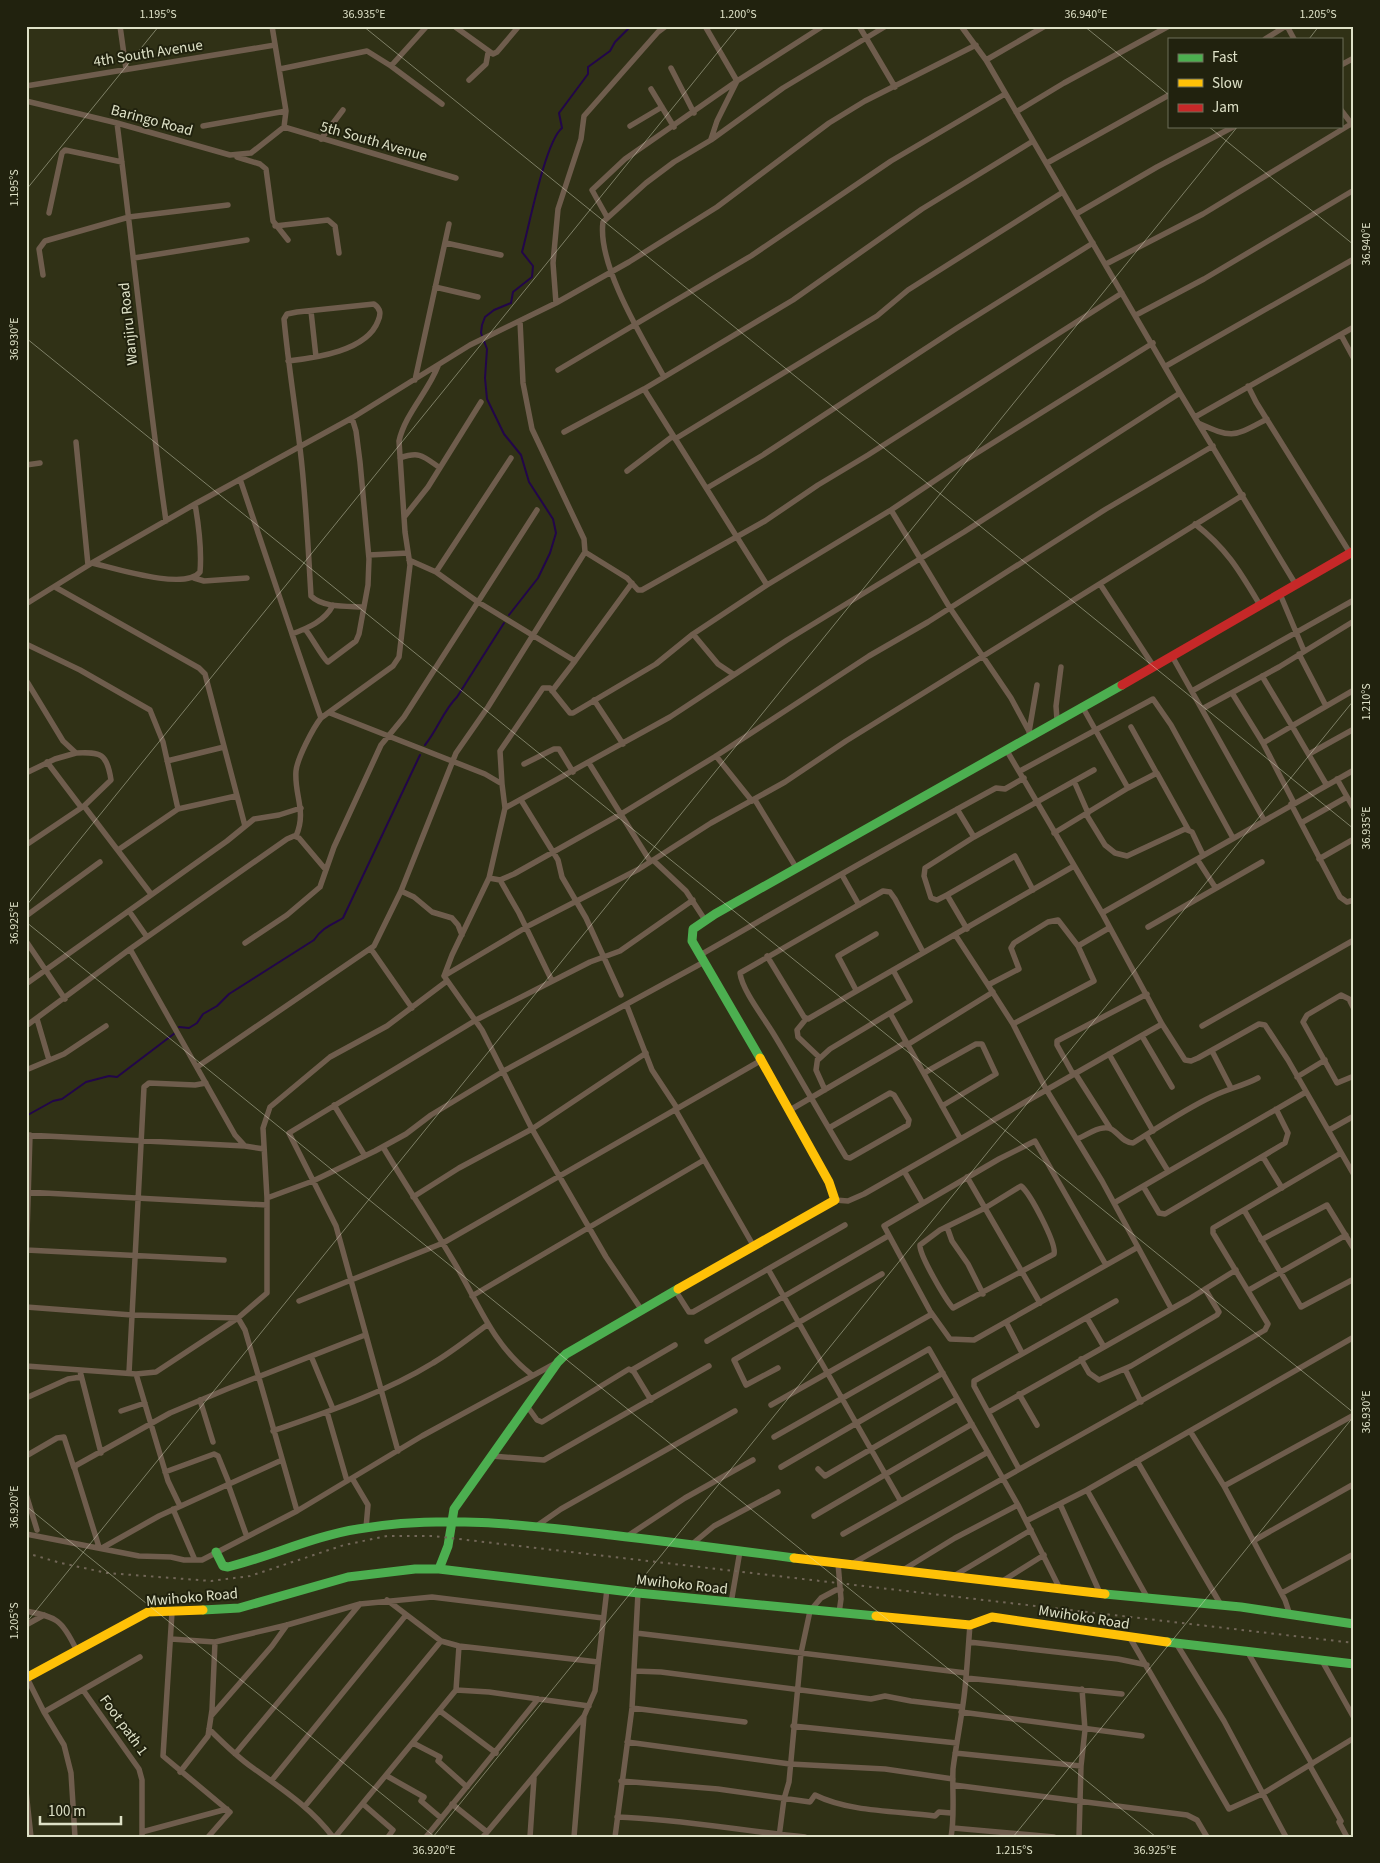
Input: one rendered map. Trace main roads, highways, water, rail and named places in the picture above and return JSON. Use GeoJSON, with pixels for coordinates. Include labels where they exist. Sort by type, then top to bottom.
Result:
{"type":"FeatureCollection","features":[{"type":"Feature","properties":{"kind":"waterway"},"geometry":{"type":"LineString","coordinates":[[509,615],[538,578],[550,553],[556,533],[553,519],[529,482],[521,455],[504,434],[487,399],[485,378],[487,349],[481,333],[482,325],[485,317],[494,310],[511,303],[513,292],[532,277],[533,266],[522,252],[544,167],[556,136],[562,128],[559,113],[588,74],[588,67],[610,51],[615,42],[631,26]]}},
{"type":"Feature","properties":{"kind":"waterway"},"geometry":{"type":"LineString","coordinates":[[425,745],[504,623]]}},
{"type":"Feature","properties":{"kind":"waterway"},"geometry":{"type":"LineString","coordinates":[[179,1027],[189,1028],[197,1023],[203,1014],[217,1006],[229,994],[314,940],[324,930],[343,918],[420,755]]}},
{"type":"Feature","properties":{"kind":"waterway"},"geometry":{"type":"LineString","coordinates":[[26,1116],[53,1101],[62,1099],[86,1082],[109,1076],[117,1077],[175,1033]]}},
{"type":"Feature","properties":{"kind":"railway"},"geometry":{"type":"LineString","coordinates":[[26,1553],[107,1573],[211,1581],[250,1576],[344,1545],[387,1536],[433,1536],[1354,1643]]}}]}
